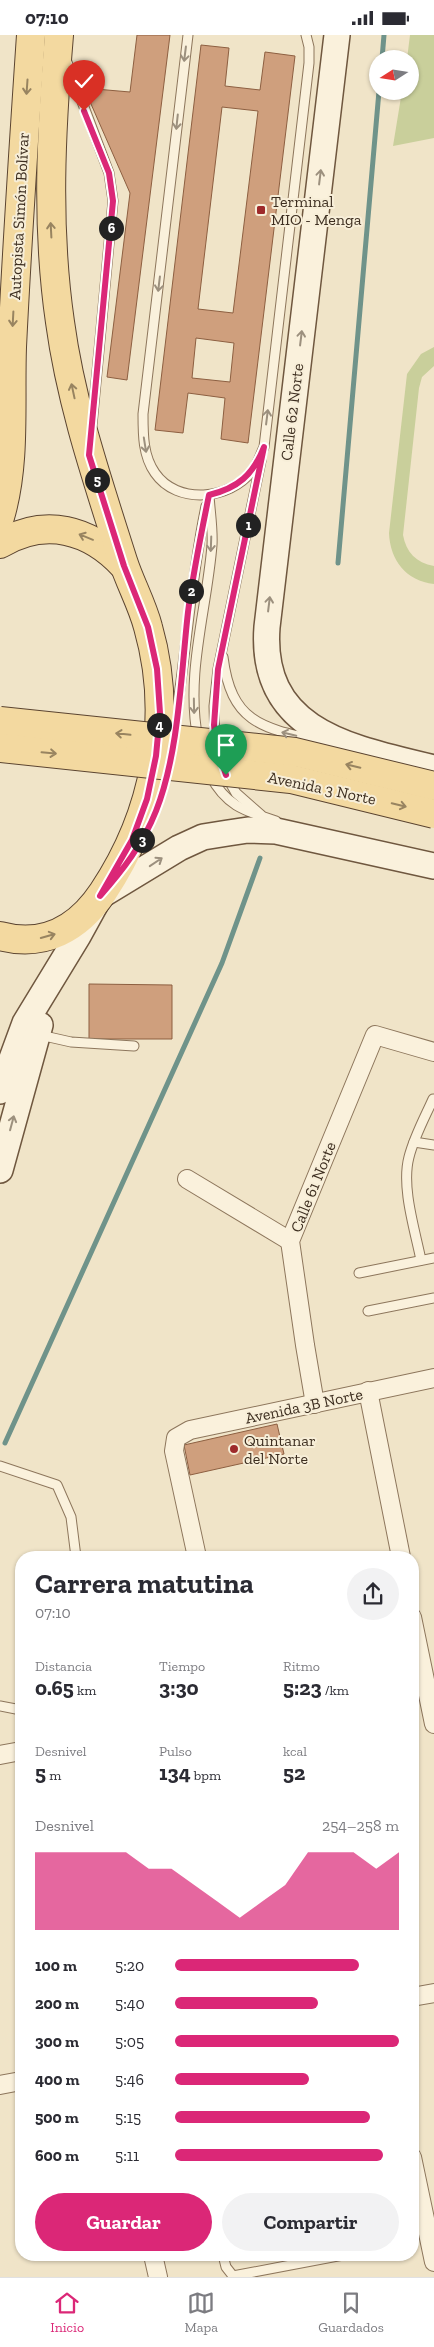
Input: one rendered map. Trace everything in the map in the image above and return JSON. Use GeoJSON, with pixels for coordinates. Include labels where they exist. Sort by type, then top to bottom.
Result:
{"type":"FeatureCollection","features":[{"type":"Feature","properties":{"kind":"main road","name":"Autopista Simón Bolívar"},"geometry":{"type":"LineString","coordinates":[[0,517],[11,384],[16,253],[31,35]]}},
{"type":"Feature","properties":{"kind":"main road","name":"Autopista Simón Bolívar"},"geometry":{"type":"LineString","coordinates":[[59,38],[50,153],[54,265],[60,323],[68,371],[89,455],[124,566],[141,606],[153,648],[159,691],[159,735],[152,778],[140,820],[123,859],[100,896]]}},
{"type":"Feature","properties":{"kind":"main road"},"geometry":{"type":"LineString","coordinates":[[0,211],[16,253]]}},
{"type":"Feature","properties":{"kind":"main road"},"geometry":{"type":"LineString","coordinates":[[0,545],[27,532],[63,531],[81,535],[97,542],[124,566]]}},
{"type":"Feature","properties":{"kind":"main road","name":"Avenida 3 Norte"},"geometry":{"type":"LineString","coordinates":[[0,721],[295,752],[434,786]]}},
{"type":"Feature","properties":{"kind":"main road","name":"Avenida 3 Norte"},"geometry":{"type":"LineString","coordinates":[[0,748],[291,779],[434,814]]}},
{"type":"Feature","properties":{"kind":"main road"},"geometry":{"type":"LineString","coordinates":[[0,937],[30,940],[58,933],[82,918],[100,896]]}},
{"type":"Feature","properties":{"kind":"street","name":"Calle 62 Norte"},"geometry":{"type":"LineString","coordinates":[[338,35],[266,640],[270,673],[290,709],[314,729],[354,748]]}},
{"type":"Feature","properties":{"kind":"street"},"geometry":{"type":"LineString","coordinates":[[354,748],[434,768]]}},
{"type":"Feature","properties":{"kind":"street"},"geometry":{"type":"LineString","coordinates":[[100,896],[179,847],[203,837],[248,830],[286,833],[434,866]]}},
{"type":"Feature","properties":{"kind":"street","name":"Autopista Simón Bolívar"},"geometry":{"type":"LineString","coordinates":[[0,1091],[25,1023],[100,896]]}},
{"type":"Feature","properties":{"kind":"street"},"geometry":{"type":"LineString","coordinates":[[0,1170],[37,1035],[58,967]]}},
{"type":"Feature","properties":{"kind":"street","name":"Calle 61 Norte"},"geometry":{"type":"LineString","coordinates":[[316,1404],[305,1345],[290,1241],[375,1035],[434,1051]]}},
{"type":"Feature","properties":{"kind":"street"},"geometry":{"type":"LineString","coordinates":[[187,1179],[290,1241]]}},
{"type":"Feature","properties":{"kind":"street","name":"Avenida 3B Norte"},"geometry":{"type":"LineString","coordinates":[[196,1551],[174,1451],[176,1438],[190,1430],[434,1377]]}},
{"type":"Feature","properties":{"kind":"street"},"geometry":{"type":"LineString","coordinates":[[368,1391],[400,1551]]}},
{"type":"Feature","properties":{"kind":"street"},"geometry":{"type":"LineString","coordinates":[[419,1657],[434,1724]]}},
{"type":"Feature","properties":{"kind":"street"},"geometry":{"type":"LineString","coordinates":[[0,1755],[15,1752]]}},
{"type":"Feature","properties":{"kind":"street"},"geometry":{"type":"LineString","coordinates":[[419,1996],[434,1993]]}},
{"type":"Feature","properties":{"kind":"street"},"geometry":{"type":"LineString","coordinates":[[0,2085],[15,2082]]}},
{"type":"Feature","properties":{"kind":"street"},"geometry":{"type":"LineString","coordinates":[[419,2190],[434,2262]]}},
{"type":"Feature","properties":{"kind":"street"},"geometry":{"type":"LineString","coordinates":[[155,2261],[158,2277]]}},
{"type":"Feature","properties":{"kind":"lane"},"geometry":{"type":"LineString","coordinates":[[188,35],[143,414],[145,450],[155,473],[168,485],[187,493],[209,495],[231,487],[251,472],[264,447]]}},
{"type":"Feature","properties":{"kind":"lane"},"geometry":{"type":"LineString","coordinates":[[266,818],[236,793],[226,775],[219,755],[214,725],[214,706],[222,649],[264,447],[309,63],[309,47],[306,35]]}},
{"type":"Feature","properties":{"kind":"lane"},"geometry":{"type":"LineString","coordinates":[[59,38],[109,173],[113,201],[89,455]]}},
{"type":"Feature","properties":{"kind":"lane"},"geometry":{"type":"LineString","coordinates":[[165,778],[182,683],[188,611],[209,495]]}},
{"type":"Feature","properties":{"kind":"lane"},"geometry":{"type":"LineString","coordinates":[[209,495],[212,544],[202,614],[194,702],[195,723],[203,759],[213,782],[239,810],[362,845],[434,859]]}},
{"type":"Feature","properties":{"kind":"lane"},"geometry":{"type":"LineString","coordinates":[[222,649],[226,679],[232,695],[239,707],[248,715],[274,730],[354,748]]}},
{"type":"Feature","properties":{"kind":"lane"},"geometry":{"type":"LineString","coordinates":[[100,896],[139,847]]}},
{"type":"Feature","properties":{"kind":"lane"},"geometry":{"type":"LineString","coordinates":[[37,1035],[71,1042],[134,1045]]}},
{"type":"Feature","properties":{"kind":"lane"},"geometry":{"type":"LineString","coordinates":[[421,1261],[407,1188],[409,1157],[433,1099]]}},
{"type":"Feature","properties":{"kind":"lane"},"geometry":{"type":"LineString","coordinates":[[414,1141],[434,1145]]}},
{"type":"Feature","properties":{"kind":"lane"},"geometry":{"type":"LineString","coordinates":[[359,1273],[434,1258]]}},
{"type":"Feature","properties":{"kind":"lane"},"geometry":{"type":"LineString","coordinates":[[368,1311],[434,1298]]}},
{"type":"Feature","properties":{"kind":"lane"},"geometry":{"type":"LineString","coordinates":[[0,1466],[57,1485],[71,1517],[75,1551]]}},
{"type":"Feature","properties":{"kind":"lane"},"geometry":{"type":"LineString","coordinates":[[0,1706],[15,1708]]}},
{"type":"Feature","properties":{"kind":"lane"},"geometry":{"type":"LineString","coordinates":[[224,2261],[226,2267],[233,2276],[312,2261]]}},
{"type":"Feature","properties":{"kind":"green space"},"geometry":{"type":"Polygon","coordinates":[[[410,35],[434,35],[434,138],[393,146],[401,100],[419,100],[419,50],[408,50],[410,35]]]}},
{"type":"Feature","properties":{"kind":"green space"},"geometry":{"type":"Polygon","coordinates":[[[434,347],[434,366],[422,377],[419,388],[403,535],[404,541],[413,556],[428,565],[434,566],[434,584],[415,579],[401,568],[393,552],[389,533],[407,374],[421,354],[434,347]]]}},
{"type":"Feature","properties":{"kind":"building"},"geometry":{"type":"Polygon","coordinates":[[[137,35],[170,35],[127,380],[107,377],[130,193],[84,88],[130,92],[137,35]]]}},
{"type":"Feature","properties":{"kind":"building","name":"Terminal MIO - Menga"},"geometry":{"type":"Polygon","coordinates":[[[201,45],[229,48],[225,86],[260,90],[265,52],[295,56],[248,443],[221,439],[225,398],[188,393],[183,433],[155,430],[201,45]],[[222,107],[198,309],[233,313],[258,111],[222,107]],[[196,338],[192,378],[230,382],[234,343],[196,338]]]}},
{"type":"Feature","properties":{"kind":"building"},"geometry":{"type":"Polygon","coordinates":[[[89,984],[172,985],[172,1039],[89,1039],[89,984]]]}},
{"type":"Feature","properties":{"kind":"building","name":"Quintanar del Norte"},"geometry":{"type":"Polygon","coordinates":[[[277,1424],[284,1454],[190,1475],[184,1445],[277,1424]]]}},
{"type":"Feature","properties":{"kind":"waterway"},"geometry":{"type":"LineString","coordinates":[[383,50],[384,35]]}},
{"type":"Feature","properties":{"kind":"waterway"},"geometry":{"type":"LineString","coordinates":[[338,563],[378,100]]}},
{"type":"Feature","properties":{"kind":"waterway"},"geometry":{"type":"LineString","coordinates":[[5,1443],[222,963],[260,858]]}},
{"type":"Feature","properties":{"kind":"place","name":"Terminal MIO - Menga"},"geometry":{"type":"Point","coordinates":[261,210]}},
{"type":"Feature","properties":{"kind":"place","name":"Quintanar del Norte"},"geometry":{"type":"Point","coordinates":[234,1449]}},
{"type":"Feature","properties":{"kind":"route"},"geometry":{"type":"LineString","coordinates":[[84,111],[109,173],[113,201],[89,455],[124,566],[134,586],[148,627],[157,669],[160,713],[156,756],[147,799],[123,859],[100,896],[134,855],[148,830],[164,787],[182,683],[188,611],[209,495],[221,492],[242,480],[258,462],[264,447],[227,617],[218,669],[214,725],[216,744],[226,775]]}}]}
